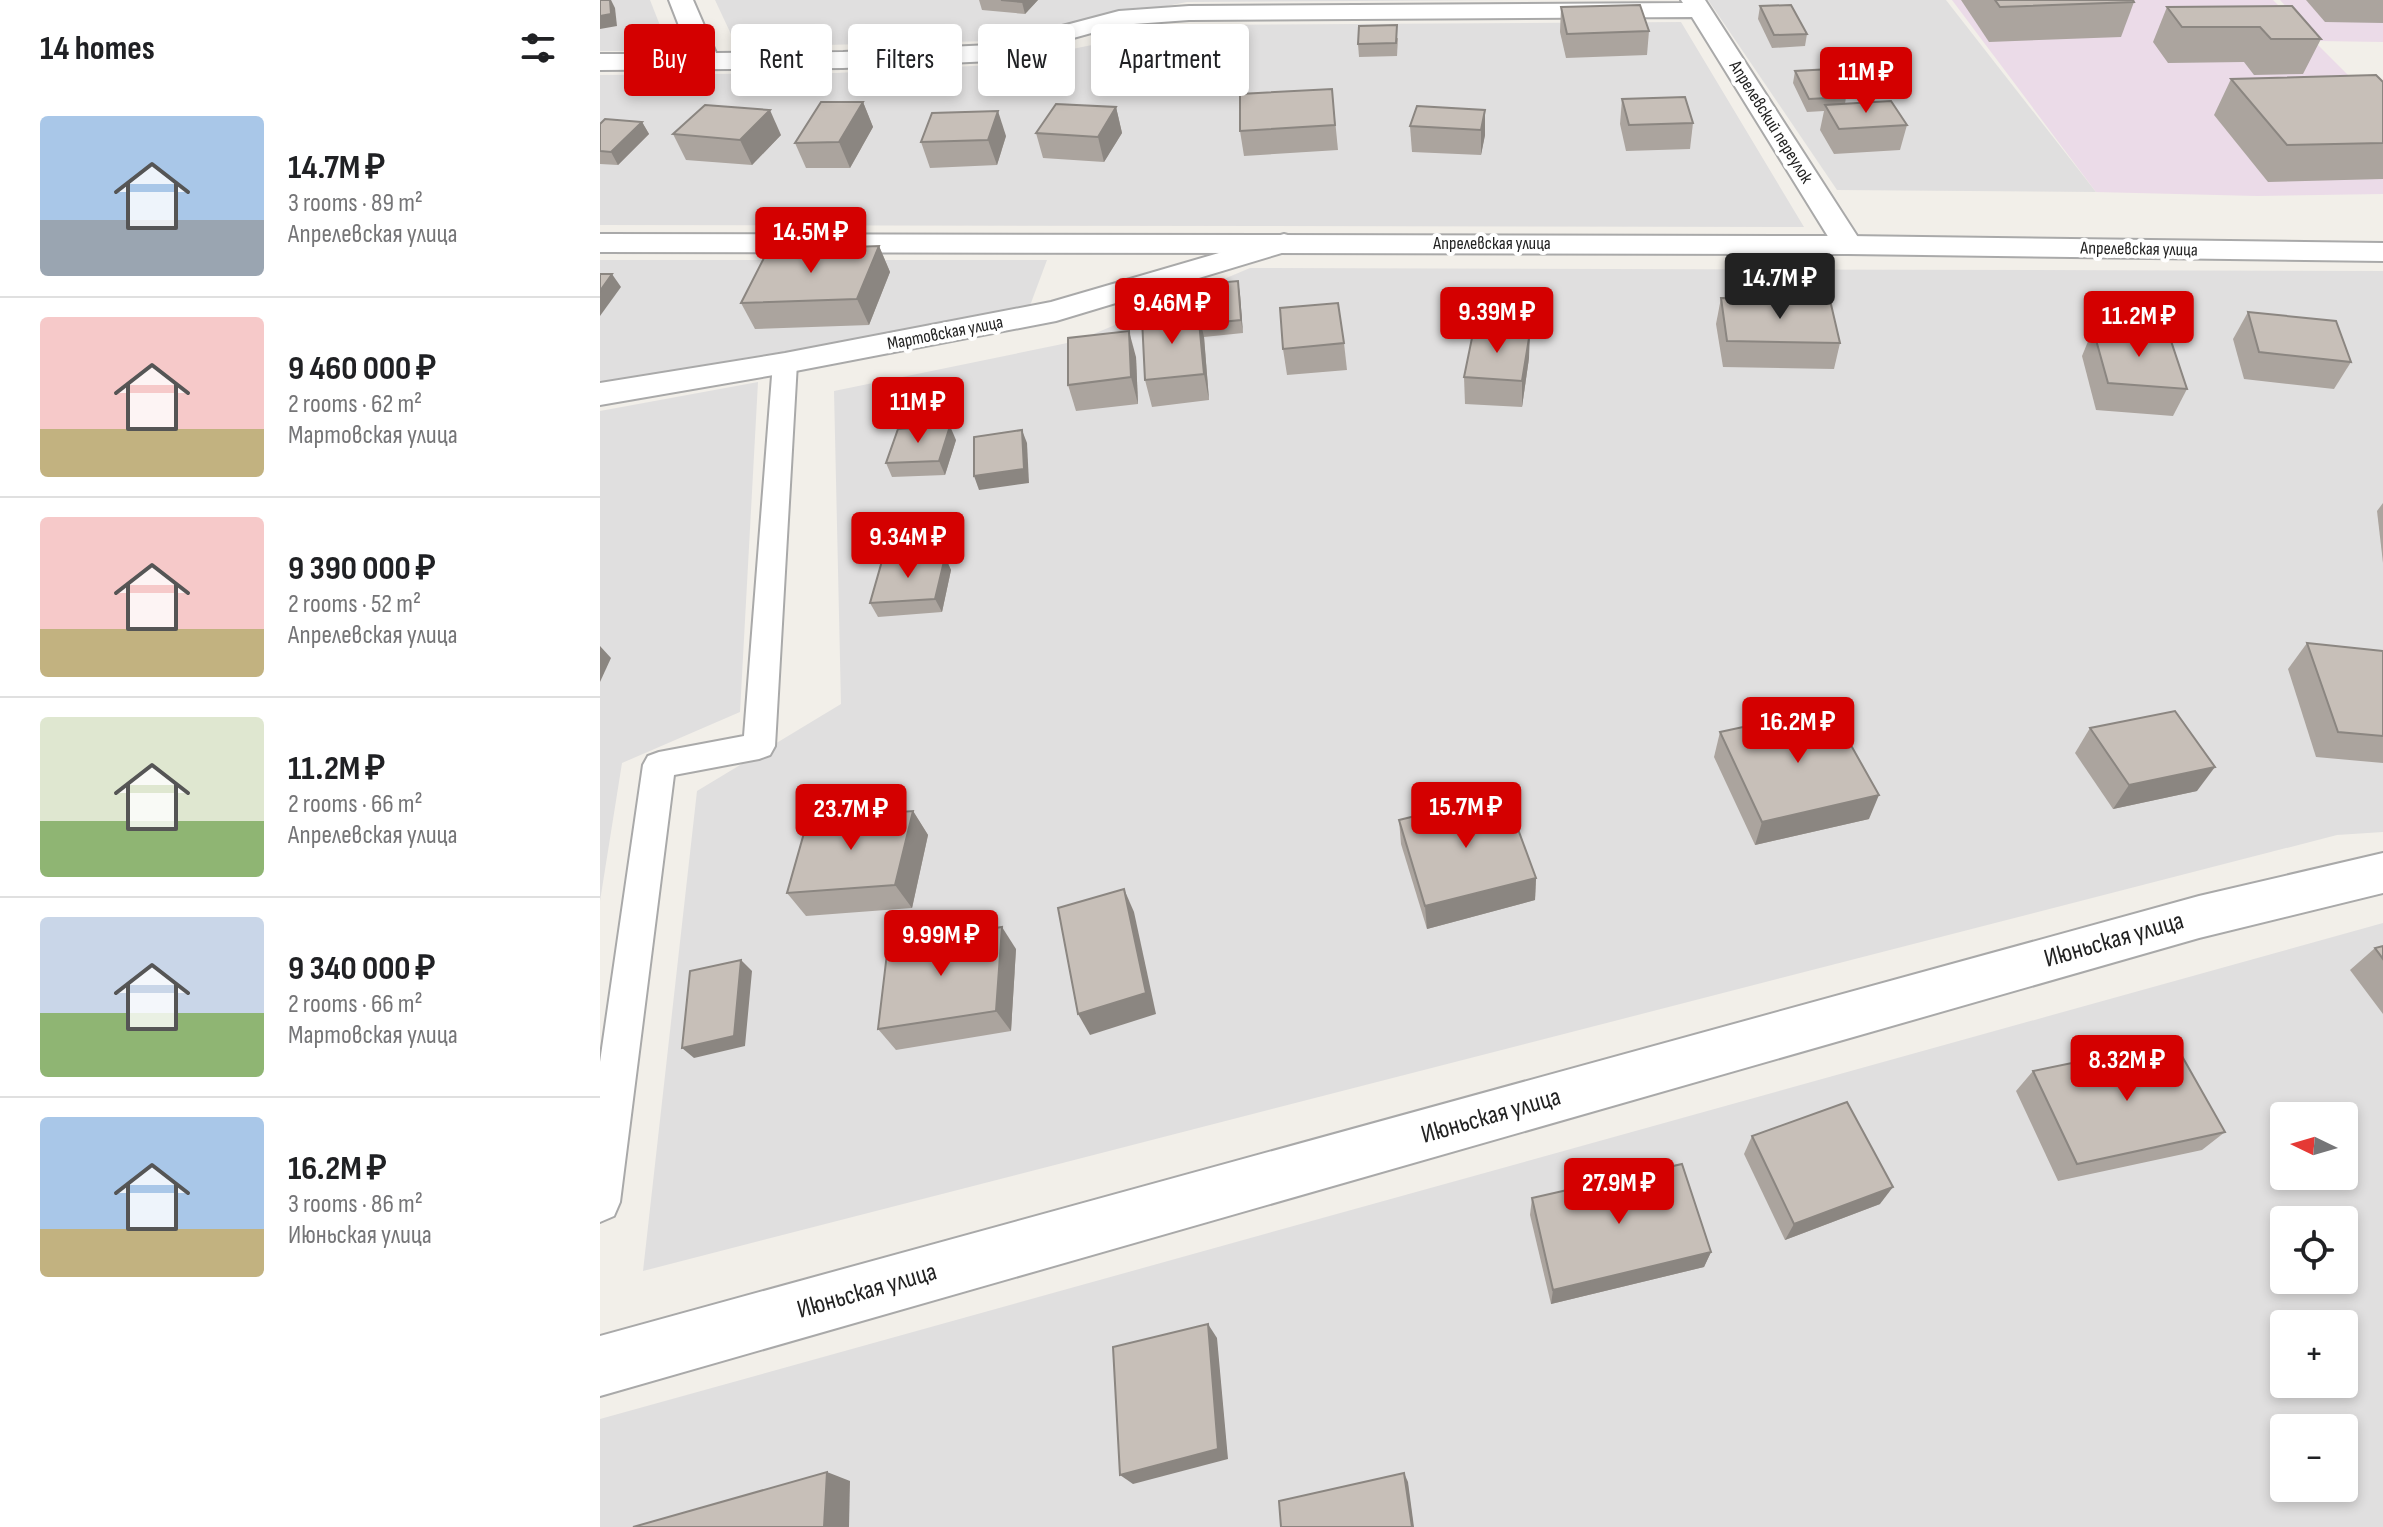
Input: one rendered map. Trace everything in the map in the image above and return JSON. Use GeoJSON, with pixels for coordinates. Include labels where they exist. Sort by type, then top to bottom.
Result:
{"type":"FeatureCollection","features":[{"type":"Feature","properties":{"kind":"street"},"geometry":{"type":"LineString","coordinates":[[681,0],[691,24]]}},
{"type":"Feature","properties":{"kind":"street"},"geometry":{"type":"LineString","coordinates":[[715,61],[843,60],[991,53],[1118,9],[1189,13],[1697,5]]}},
{"type":"Feature","properties":{"kind":"street","name":"Апрелевский переулок"},"geometry":{"type":"LineString","coordinates":[[1697,5],[1848,245]]}},
{"type":"Feature","properties":{"kind":"street"},"geometry":{"type":"LineString","coordinates":[[600,62],[624,62]]}},
{"type":"Feature","properties":{"kind":"street","name":"Апрелевская улица"},"geometry":{"type":"LineString","coordinates":[[600,243],[1848,245],[2383,252]]}},
{"type":"Feature","properties":{"kind":"street","name":"Мартовская улица"},"geometry":{"type":"LineString","coordinates":[[600,394],[785,363],[1056,311],[1284,243]]}},
{"type":"Feature","properties":{"kind":"street","name":"Июньская улица"},"geometry":{"type":"LineString","coordinates":[[600,1366],[2183,921],[2383,873]]}},
{"type":"Feature","properties":{"kind":"lane"},"geometry":{"type":"LineString","coordinates":[[600,1202],[659,765],[759,746],[785,363]]}},
{"type":"Feature","properties":{"kind":"shaded area"},"geometry":{"type":"Polygon","coordinates":[[[600,0],[650,0],[659,24],[624,24],[624,51],[600,51],[600,0]]]}},
{"type":"Feature","properties":{"kind":"shaded area"},"geometry":{"type":"Polygon","coordinates":[[[715,0],[1518,0],[1187,2],[1075,24],[978,24],[978,41],[962,42],[962,24],[848,24],[848,44],[832,45],[832,24],[731,24],[731,34],[715,0]]]}},
{"type":"Feature","properties":{"kind":"shaded area"},"geometry":{"type":"Polygon","coordinates":[[[1708,0],[1946,0],[2096,192],[1837,190],[1708,0]]]}},
{"type":"Feature","properties":{"kind":"shaded area"},"geometry":{"type":"Polygon","coordinates":[[[1952,0],[2273,0],[2383,110],[2383,194],[2257,196],[2096,192],[1952,0]]]}},
{"type":"Feature","properties":{"kind":"shaded area"},"geometry":{"type":"Polygon","coordinates":[[[2280,0],[2383,0],[2383,42],[2318,41],[2280,0]]]}},
{"type":"Feature","properties":{"kind":"shaded area"},"geometry":{"type":"Polygon","coordinates":[[[1681,22],[1804,227],[600,225],[600,75],[624,75],[624,96],[715,96],[715,74],[731,74],[731,96],[832,96],[832,73],[848,72],[848,96],[962,96],[962,67],[978,66],[978,96],[1075,96],[1075,48],[1091,45],[1091,96],[1249,96],[1249,25],[1681,22]]]}},
{"type":"Feature","properties":{"kind":"shaded area"},"geometry":{"type":"Polygon","coordinates":[[[600,260],[1047,260],[1028,311],[600,382],[600,260]]]}},
{"type":"Feature","properties":{"kind":"shaded area"},"geometry":{"type":"Polygon","coordinates":[[[1250,268],[2383,271],[2383,832],[2337,835],[643,1271],[697,791],[841,704],[834,391],[1077,341],[1250,268]]]}},
{"type":"Feature","properties":{"kind":"shaded area"},"geometry":{"type":"Polygon","coordinates":[[[758,382],[740,712],[622,763],[600,901],[600,411],[758,382]]]}},
{"type":"Feature","properties":{"kind":"shaded area"},"geometry":{"type":"Polygon","coordinates":[[[2383,923],[2383,1527],[600,1527],[600,1419],[2383,923]]]}},
{"type":"Feature","properties":{"kind":"building"},"geometry":{"type":"Polygon","coordinates":[[[600,0],[610,0],[611,14],[600,16],[600,0]]]}},
{"type":"Feature","properties":{"kind":"building"},"geometry":{"type":"Polygon","coordinates":[[[1995,0],[2133,0],[2134,2],[2000,7],[1995,0]]]}},
{"type":"Feature","properties":{"kind":"building"},"geometry":{"type":"Polygon","coordinates":[[[1640,5],[1649,31],[1567,34],[1561,7],[1640,5]]]}},
{"type":"Feature","properties":{"kind":"building"},"geometry":{"type":"Polygon","coordinates":[[[1791,5],[1807,34],[1774,35],[1760,6],[1791,5]]]}},
{"type":"Feature","properties":{"kind":"building"},"geometry":{"type":"Polygon","coordinates":[[[2292,6],[2321,39],[2271,39],[2260,27],[2182,27],[2167,7],[2292,6]]]}},
{"type":"Feature","properties":{"kind":"building"},"geometry":{"type":"Polygon","coordinates":[[[1397,25],[1396,43],[1358,44],[1359,26],[1397,25]]]}},
{"type":"Feature","properties":{"kind":"building"},"geometry":{"type":"Polygon","coordinates":[[[1831,69],[1846,97],[1809,99],[1795,71],[1831,69]]]}},
{"type":"Feature","properties":{"kind":"building"},"geometry":{"type":"Polygon","coordinates":[[[2376,75],[2383,82],[2383,143],[2287,145],[2231,79],[2376,75]]]}},
{"type":"Feature","properties":{"kind":"building"},"geometry":{"type":"Polygon","coordinates":[[[1332,89],[1335,125],[1240,131],[1240,96],[1332,89]]]}},
{"type":"Feature","properties":{"kind":"building"},"geometry":{"type":"Polygon","coordinates":[[[1685,97],[1693,123],[1629,125],[1622,99],[1685,97]]]}},
{"type":"Feature","properties":{"kind":"building"},"geometry":{"type":"Polygon","coordinates":[[[1891,101],[1907,125],[1839,129],[1825,105],[1891,101]]]}},
{"type":"Feature","properties":{"kind":"building"},"geometry":{"type":"Polygon","coordinates":[[[821,102],[863,102],[839,142],[795,143],[821,102]]]}},
{"type":"Feature","properties":{"kind":"building"},"geometry":{"type":"Polygon","coordinates":[[[1056,104],[1116,107],[1098,137],[1036,133],[1056,104]]]}},
{"type":"Feature","properties":{"kind":"building"},"geometry":{"type":"Polygon","coordinates":[[[705,105],[770,110],[740,140],[673,134],[705,105]]]}},
{"type":"Feature","properties":{"kind":"building"},"geometry":{"type":"Polygon","coordinates":[[[1417,106],[1485,110],[1481,130],[1410,126],[1417,106]]]}},
{"type":"Feature","properties":{"kind":"building"},"geometry":{"type":"Polygon","coordinates":[[[998,111],[988,140],[921,142],[932,113],[998,111]]]}},
{"type":"Feature","properties":{"kind":"building"},"geometry":{"type":"Polygon","coordinates":[[[605,119],[642,122],[611,152],[600,151],[600,124],[605,119]]]}},
{"type":"Feature","properties":{"kind":"building"},"geometry":{"type":"Polygon","coordinates":[[[879,246],[857,299],[741,303],[768,250],[879,246]]]}},
{"type":"Feature","properties":{"kind":"building"},"geometry":{"type":"Polygon","coordinates":[[[600,274],[612,274],[600,291],[600,274]]]}},
{"type":"Feature","properties":{"kind":"building"},"geometry":{"type":"Polygon","coordinates":[[[1238,281],[1241,320],[1201,324],[1198,311],[1195,311],[1193,285],[1238,281]]]}},
{"type":"Feature","properties":{"kind":"building"},"geometry":{"type":"Polygon","coordinates":[[[1721,298],[1830,300],[1840,343],[1727,341],[1721,298]]]}},
{"type":"Feature","properties":{"kind":"building"},"geometry":{"type":"Polygon","coordinates":[[[1338,303],[1344,343],[1283,349],[1280,308],[1338,303]]]}},
{"type":"Feature","properties":{"kind":"building"},"geometry":{"type":"Polygon","coordinates":[[[1198,311],[1204,374],[1145,380],[1142,319],[1198,311]]]}},
{"type":"Feature","properties":{"kind":"building"},"geometry":{"type":"Polygon","coordinates":[[[2248,312],[2336,321],[2351,362],[2259,352],[2248,312]]]}},
{"type":"Feature","properties":{"kind":"building"},"geometry":{"type":"Polygon","coordinates":[[[1474,328],[1530,332],[1522,381],[1464,377],[1474,328]]]}},
{"type":"Feature","properties":{"kind":"building"},"geometry":{"type":"Polygon","coordinates":[[[2093,329],[2169,335],[2187,389],[2108,383],[2093,329]]]}},
{"type":"Feature","properties":{"kind":"building"},"geometry":{"type":"Polygon","coordinates":[[[1129,331],[1131,377],[1068,385],[1068,338],[1129,331]]]}},
{"type":"Feature","properties":{"kind":"building"},"geometry":{"type":"Polygon","coordinates":[[[950,426],[939,461],[886,463],[898,429],[950,426]]]}},
{"type":"Feature","properties":{"kind":"building"},"geometry":{"type":"Polygon","coordinates":[[[1022,430],[1024,469],[974,476],[974,437],[1022,430]]]}},
{"type":"Feature","properties":{"kind":"building"},"geometry":{"type":"Polygon","coordinates":[[[945,557],[935,599],[870,603],[882,561],[945,557]]]}},
{"type":"Feature","properties":{"kind":"building"},"geometry":{"type":"Polygon","coordinates":[[[2307,643],[2383,651],[2383,736],[2338,732],[2307,643]]]}},
{"type":"Feature","properties":{"kind":"building"},"geometry":{"type":"Polygon","coordinates":[[[1830,708],[1879,795],[1762,822],[1720,732],[1830,708]]]}},
{"type":"Feature","properties":{"kind":"building"},"geometry":{"type":"Polygon","coordinates":[[[2175,711],[2215,767],[2129,785],[2090,728],[2175,711]]]}},
{"type":"Feature","properties":{"kind":"building"},"geometry":{"type":"Polygon","coordinates":[[[1505,794],[1536,878],[1425,906],[1399,820],[1505,794]]]}},
{"type":"Feature","properties":{"kind":"building"},"geometry":{"type":"Polygon","coordinates":[[[913,811],[895,885],[787,893],[808,819],[913,811]]]}},
{"type":"Feature","properties":{"kind":"building"},"geometry":{"type":"Polygon","coordinates":[[[1124,889],[1146,993],[1078,1014],[1058,908],[1124,889]]]}},
{"type":"Feature","properties":{"kind":"building"},"geometry":{"type":"Polygon","coordinates":[[[1002,927],[996,1011],[878,1029],[888,945],[1002,927]]]}},
{"type":"Feature","properties":{"kind":"building"},"geometry":{"type":"Polygon","coordinates":[[[2383,946],[2383,959],[2375,948],[2383,946]]]}},
{"type":"Feature","properties":{"kind":"building"},"geometry":{"type":"Polygon","coordinates":[[[741,960],[734,1036],[682,1048],[690,971],[741,960]]]}},
{"type":"Feature","properties":{"kind":"building"},"geometry":{"type":"Polygon","coordinates":[[[2174,1042],[2225,1132],[2077,1164],[2033,1071],[2174,1042]]]}},
{"type":"Feature","properties":{"kind":"building"},"geometry":{"type":"Polygon","coordinates":[[[1847,1102],[1893,1187],[1794,1224],[1752,1136],[1847,1102]]]}},
{"type":"Feature","properties":{"kind":"building"},"geometry":{"type":"Polygon","coordinates":[[[1682,1164],[1711,1252],[1553,1290],[1532,1198],[1682,1164]]]}},
{"type":"Feature","properties":{"kind":"building"},"geometry":{"type":"Polygon","coordinates":[[[1208,1324],[1218,1449],[1120,1475],[1113,1347],[1208,1324]]]}},
{"type":"Feature","properties":{"kind":"building"},"geometry":{"type":"Polygon","coordinates":[[[827,1472],[824,1527],[633,1527],[827,1472]]]}},
{"type":"Feature","properties":{"kind":"building"},"geometry":{"type":"Polygon","coordinates":[[[1404,1473],[1412,1527],[1281,1527],[1279,1501],[1404,1473]]]}}]}
